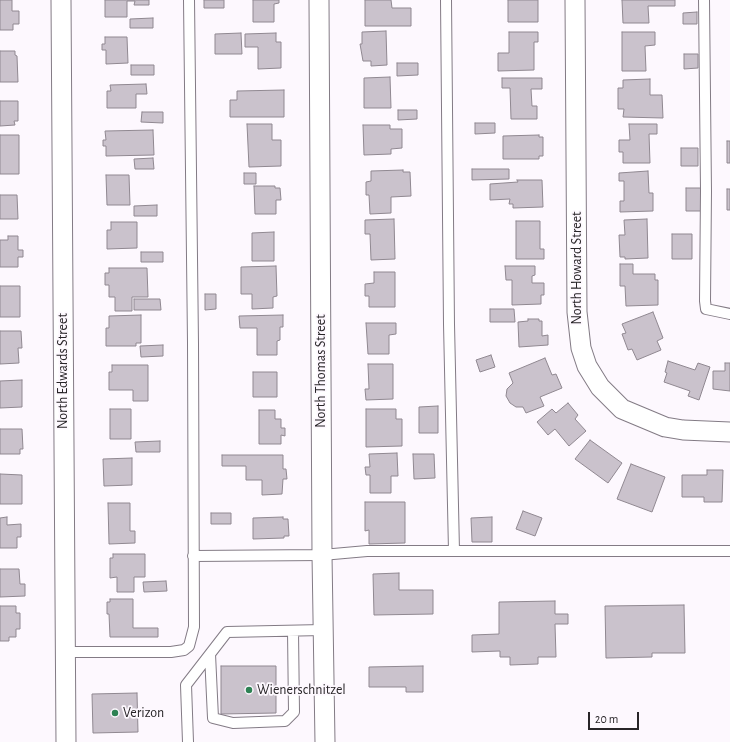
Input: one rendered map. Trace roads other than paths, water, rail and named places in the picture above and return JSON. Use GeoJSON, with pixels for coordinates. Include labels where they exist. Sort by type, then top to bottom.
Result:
{"type":"FeatureCollection","features":[{"type":"Feature","properties":{"kind":"street","name":"North Edwards Street"},"geometry":{"type":"LineString","coordinates":[[61,0],[66,742]]}},
{"type":"Feature","properties":{"kind":"street","name":"North Thomas Street"},"geometry":{"type":"LineString","coordinates":[[319,0],[322,555],[325,742]]}},
{"type":"Feature","properties":{"kind":"street","name":"North Howard Street"},"geometry":{"type":"LineString","coordinates":[[575,0],[577,312],[578,333],[585,360],[600,388],[612,401],[633,415],[671,428],[730,432]]}},
{"type":"Feature","properties":{"kind":"lane"},"geometry":{"type":"LineString","coordinates":[[65,652],[171,652],[184,650],[189,646],[194,627],[193,343],[189,0]]}},
{"type":"Feature","properties":{"kind":"lane"},"geometry":{"type":"LineString","coordinates":[[446,0],[449,332],[454,551]]}},
{"type":"Feature","properties":{"kind":"lane"},"geometry":{"type":"LineString","coordinates":[[704,0],[706,191],[705,302],[706,309],[730,314]]}},
{"type":"Feature","properties":{"kind":"lane"},"geometry":{"type":"LineString","coordinates":[[193,556],[322,555],[367,551],[730,551]]}},
{"type":"Feature","properties":{"kind":"lane"},"geometry":{"type":"LineString","coordinates":[[188,742],[186,685],[227,632],[323,630]]}},
{"type":"Feature","properties":{"kind":"lane"},"geometry":{"type":"LineString","coordinates":[[210,654],[213,718],[233,723],[285,721],[294,712],[292,631]]}},
{"type":"Feature","properties":{"kind":"place","name":"Wienerschnitzel"},"geometry":{"type":"Point","coordinates":[249,690]}},
{"type":"Feature","properties":{"kind":"place","name":"Verizon"},"geometry":{"type":"Point","coordinates":[115,713]}}]}
